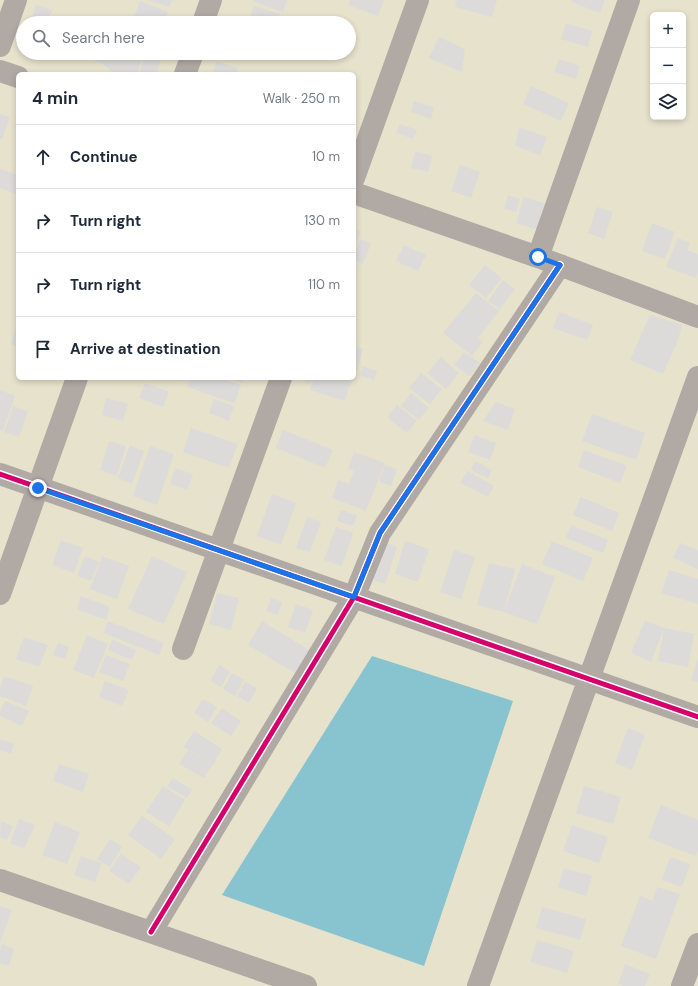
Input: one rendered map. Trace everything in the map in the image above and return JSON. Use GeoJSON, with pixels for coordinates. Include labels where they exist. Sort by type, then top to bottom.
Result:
{"type":"FeatureCollection","features":[{"type":"Feature","properties":{"kind":"street"},"geometry":{"type":"LineString","coordinates":[[0,46],[16,0]]}},
{"type":"Feature","properties":{"kind":"street"},"geometry":{"type":"LineString","coordinates":[[205,16],[211,0]]}},
{"type":"Feature","properties":{"kind":"street"},"geometry":{"type":"LineString","coordinates":[[356,172],[418,0]]}},
{"type":"Feature","properties":{"kind":"street"},"geometry":{"type":"LineString","coordinates":[[538,257],[629,0]]}},
{"type":"Feature","properties":{"kind":"street"},"geometry":{"type":"LineString","coordinates":[[186,72],[190,60]]}},
{"type":"Feature","properties":{"kind":"street"},"geometry":{"type":"LineString","coordinates":[[0,71],[16,77]]}},
{"type":"Feature","properties":{"kind":"street"},"geometry":{"type":"LineString","coordinates":[[356,195],[538,257],[698,317]]}},
{"type":"Feature","properties":{"kind":"street"},"geometry":{"type":"LineString","coordinates":[[151,932],[354,597],[380,533],[560,265]]}},
{"type":"Feature","properties":{"kind":"street"},"geometry":{"type":"LineString","coordinates":[[478,986],[698,377]]}},
{"type":"Feature","properties":{"kind":"street"},"geometry":{"type":"LineString","coordinates":[[0,594],[76,380]]}},
{"type":"Feature","properties":{"kind":"street"},"geometry":{"type":"LineString","coordinates":[[183,649],[280,380]]}},
{"type":"Feature","properties":{"kind":"street"},"geometry":{"type":"LineString","coordinates":[[0,474],[698,717]]}},
{"type":"Feature","properties":{"kind":"street"},"geometry":{"type":"LineString","coordinates":[[0,880],[306,986]]}},
{"type":"Feature","properties":{"kind":"street"},"geometry":{"type":"LineString","coordinates":[[682,986],[698,944]]}},
{"type":"Feature","properties":{"kind":"water"},"geometry":{"type":"Polygon","coordinates":[[[372,656],[513,701],[424,966],[222,895],[372,656]]]}},
{"type":"Feature","properties":{"kind":"building"},"geometry":{"type":"Polygon","coordinates":[[[147,0],[172,0],[170,7],[147,0]]]}},
{"type":"Feature","properties":{"kind":"building"},"geometry":{"type":"Polygon","coordinates":[[[255,0],[287,0],[283,12],[254,2],[255,0]]]}},
{"type":"Feature","properties":{"kind":"building"},"geometry":{"type":"Polygon","coordinates":[[[350,0],[384,0],[378,16],[348,5],[350,0]]]}},
{"type":"Feature","properties":{"kind":"building"},"geometry":{"type":"Polygon","coordinates":[[[457,0],[497,0],[492,17],[455,7],[457,0]]]}},
{"type":"Feature","properties":{"kind":"building"},"geometry":{"type":"Polygon","coordinates":[[[572,0],[605,0],[600,13],[571,2],[572,0]]]}},
{"type":"Feature","properties":{"kind":"building"},"geometry":{"type":"Polygon","coordinates":[[[140,1],[168,12],[167,16],[135,16],[140,1]]]}},
{"type":"Feature","properties":{"kind":"building"},"geometry":{"type":"Polygon","coordinates":[[[36,5],[53,10],[49,16],[33,16],[36,5]]]}},
{"type":"Feature","properties":{"kind":"building"},"geometry":{"type":"Polygon","coordinates":[[[254,6],[280,14],[279,16],[250,16],[254,6]]]}},
{"type":"Feature","properties":{"kind":"building"},"geometry":{"type":"Polygon","coordinates":[[[566,23],[592,31],[588,47],[561,39],[566,23]]]}},
{"type":"Feature","properties":{"kind":"building"},"geometry":{"type":"Polygon","coordinates":[[[439,37],[465,49],[462,72],[429,58],[439,37]]]}},
{"type":"Feature","properties":{"kind":"building"},"geometry":{"type":"Polygon","coordinates":[[[559,59],[580,66],[576,79],[554,72],[559,59]]]}},
{"type":"Feature","properties":{"kind":"building"},"geometry":{"type":"Polygon","coordinates":[[[92,60],[141,60],[138,72],[112,72],[101,63],[92,60]]]}},
{"type":"Feature","properties":{"kind":"building"},"geometry":{"type":"Polygon","coordinates":[[[144,60],[161,60],[157,72],[140,72],[144,60]]]}},
{"type":"Feature","properties":{"kind":"building"},"geometry":{"type":"Polygon","coordinates":[[[217,61],[238,68],[237,72],[213,72],[217,61]]]}},
{"type":"Feature","properties":{"kind":"building"},"geometry":{"type":"Polygon","coordinates":[[[531,86],[569,103],[561,121],[523,104],[531,86]]]}},
{"type":"Feature","properties":{"kind":"building"},"geometry":{"type":"Polygon","coordinates":[[[414,101],[434,108],[431,119],[411,112],[414,101]]]}},
{"type":"Feature","properties":{"kind":"building"},"geometry":{"type":"Polygon","coordinates":[[[0,114],[10,117],[2,139],[0,139],[0,114]]]}},
{"type":"Feature","properties":{"kind":"building"},"geometry":{"type":"Polygon","coordinates":[[[400,124],[417,130],[413,139],[396,133],[400,124]]]}},
{"type":"Feature","properties":{"kind":"building"},"geometry":{"type":"Polygon","coordinates":[[[519,127],[547,137],[540,155],[515,146],[519,127]]]}},
{"type":"Feature","properties":{"kind":"building"},"geometry":{"type":"Polygon","coordinates":[[[415,151],[432,156],[428,172],[411,168],[415,151]]]}},
{"type":"Feature","properties":{"kind":"building"},"geometry":{"type":"Polygon","coordinates":[[[460,165],[480,172],[471,198],[451,191],[460,165]]]}},
{"type":"Feature","properties":{"kind":"building"},"geometry":{"type":"Polygon","coordinates":[[[0,169],[16,174],[16,194],[0,188],[0,169]]]}},
{"type":"Feature","properties":{"kind":"building"},"geometry":{"type":"Polygon","coordinates":[[[508,195],[520,199],[516,212],[504,209],[508,195]]]}},
{"type":"Feature","properties":{"kind":"building"},"geometry":{"type":"Polygon","coordinates":[[[524,197],[549,205],[541,231],[516,223],[524,197]]]}},
{"type":"Feature","properties":{"kind":"building"},"geometry":{"type":"Polygon","coordinates":[[[597,207],[613,212],[604,239],[588,233],[597,207]]]}},
{"type":"Feature","properties":{"kind":"building"},"geometry":{"type":"Polygon","coordinates":[[[652,223],[675,232],[665,259],[642,251],[652,223]]]}},
{"type":"Feature","properties":{"kind":"building"},"geometry":{"type":"Polygon","coordinates":[[[356,230],[360,232],[356,243],[356,230]]]}},
{"type":"Feature","properties":{"kind":"building"},"geometry":{"type":"Polygon","coordinates":[[[678,238],[690,243],[687,250],[698,254],[698,272],[696,278],[666,267],[678,238]]]}},
{"type":"Feature","properties":{"kind":"building"},"geometry":{"type":"Polygon","coordinates":[[[361,239],[371,243],[363,264],[356,261],[356,251],[361,239]]]}},
{"type":"Feature","properties":{"kind":"building"},"geometry":{"type":"Polygon","coordinates":[[[404,245],[426,255],[418,271],[396,261],[404,245]]]}},
{"type":"Feature","properties":{"kind":"building"},"geometry":{"type":"Polygon","coordinates":[[[485,265],[502,278],[486,298],[469,285],[485,265]]]}},
{"type":"Feature","properties":{"kind":"building"},"geometry":{"type":"Polygon","coordinates":[[[503,280],[515,289],[500,309],[488,301],[503,280]]]}},
{"type":"Feature","properties":{"kind":"building"},"geometry":{"type":"Polygon","coordinates":[[[476,293],[499,311],[478,338],[483,342],[472,356],[443,333],[476,293]]]}},
{"type":"Feature","properties":{"kind":"building"},"geometry":{"type":"Polygon","coordinates":[[[559,312],[593,325],[587,340],[553,328],[559,312]]]}},
{"type":"Feature","properties":{"kind":"building"},"geometry":{"type":"Polygon","coordinates":[[[650,315],[682,325],[678,340],[663,374],[630,360],[650,315]]]}},
{"type":"Feature","properties":{"kind":"building"},"geometry":{"type":"Polygon","coordinates":[[[16,328],[16,346],[11,344],[16,328]]]}},
{"type":"Feature","properties":{"kind":"building"},"geometry":{"type":"Polygon","coordinates":[[[356,347],[363,349],[356,371],[356,347]]]}},
{"type":"Feature","properties":{"kind":"building"},"geometry":{"type":"Polygon","coordinates":[[[464,352],[480,363],[470,376],[454,365],[464,352]]]}},
{"type":"Feature","properties":{"kind":"building"},"geometry":{"type":"Polygon","coordinates":[[[441,357],[459,373],[446,389],[427,373],[441,357]]]}},
{"type":"Feature","properties":{"kind":"building"},"geometry":{"type":"Polygon","coordinates":[[[363,366],[377,371],[374,380],[360,375],[363,366]]]}},
{"type":"Feature","properties":{"kind":"building"},"geometry":{"type":"Polygon","coordinates":[[[421,373],[442,389],[430,404],[409,388],[421,373]]]}},
{"type":"Feature","properties":{"kind":"building"},"geometry":{"type":"Polygon","coordinates":[[[189,380],[226,380],[241,385],[234,403],[187,387],[189,380]]]}},
{"type":"Feature","properties":{"kind":"building"},"geometry":{"type":"Polygon","coordinates":[[[234,380],[243,380],[242,383],[234,380]]]}},
{"type":"Feature","properties":{"kind":"building"},"geometry":{"type":"Polygon","coordinates":[[[300,380],[311,380],[310,383],[300,380]]]}},
{"type":"Feature","properties":{"kind":"building"},"geometry":{"type":"Polygon","coordinates":[[[313,380],[351,380],[345,401],[310,390],[313,380]]]}},
{"type":"Feature","properties":{"kind":"building"},"geometry":{"type":"Polygon","coordinates":[[[145,383],[169,392],[163,407],[139,398],[145,383]]]}},
{"type":"Feature","properties":{"kind":"building"},"geometry":{"type":"Polygon","coordinates":[[[0,390],[15,396],[3,431],[0,430],[0,390]]]}},
{"type":"Feature","properties":{"kind":"building"},"geometry":{"type":"Polygon","coordinates":[[[411,393],[429,408],[419,420],[401,406],[411,393]]]}},
{"type":"Feature","properties":{"kind":"building"},"geometry":{"type":"Polygon","coordinates":[[[106,398],[128,404],[123,421],[102,415],[106,398]]]}},
{"type":"Feature","properties":{"kind":"building"},"geometry":{"type":"Polygon","coordinates":[[[214,399],[234,406],[229,421],[209,413],[214,399]]]}},
{"type":"Feature","properties":{"kind":"building"},"geometry":{"type":"Polygon","coordinates":[[[496,402],[515,409],[508,430],[483,421],[496,402]]]}},
{"type":"Feature","properties":{"kind":"building"},"geometry":{"type":"Polygon","coordinates":[[[397,405],[417,421],[407,433],[387,417],[397,405]]]}},
{"type":"Feature","properties":{"kind":"building"},"geometry":{"type":"Polygon","coordinates":[[[13,406],[28,411],[19,437],[4,432],[13,406]]]}},
{"type":"Feature","properties":{"kind":"building"},"geometry":{"type":"Polygon","coordinates":[[[592,414],[645,433],[636,460],[582,441],[592,414]]]}},
{"type":"Feature","properties":{"kind":"building"},"geometry":{"type":"Polygon","coordinates":[[[191,428],[238,444],[229,468],[183,452],[191,428]]]}},
{"type":"Feature","properties":{"kind":"building"},"geometry":{"type":"Polygon","coordinates":[[[283,430],[333,450],[325,468],[276,448],[283,430]]]}},
{"type":"Feature","properties":{"kind":"building"},"geometry":{"type":"Polygon","coordinates":[[[475,435],[496,443],[490,460],[468,452],[475,435]]]}},
{"type":"Feature","properties":{"kind":"building"},"geometry":{"type":"Polygon","coordinates":[[[109,441],[126,446],[117,476],[100,470],[109,441]]]}},
{"type":"Feature","properties":{"kind":"building"},"geometry":{"type":"Polygon","coordinates":[[[130,445],[144,451],[132,484],[118,478],[130,445]]]}},
{"type":"Feature","properties":{"kind":"building"},"geometry":{"type":"Polygon","coordinates":[[[150,446],[174,454],[157,505],[133,496],[150,446]]]}},
{"type":"Feature","properties":{"kind":"building"},"geometry":{"type":"Polygon","coordinates":[[[584,450],[627,466],[620,483],[578,467],[584,450]]]}},
{"type":"Feature","properties":{"kind":"building"},"geometry":{"type":"Polygon","coordinates":[[[354,452],[385,463],[366,511],[332,498],[338,480],[349,484],[354,471],[348,469],[354,452]]]}},
{"type":"Feature","properties":{"kind":"building"},"geometry":{"type":"Polygon","coordinates":[[[475,461],[492,470],[488,478],[471,470],[475,461]]]}},
{"type":"Feature","properties":{"kind":"building"},"geometry":{"type":"Polygon","coordinates":[[[385,465],[397,469],[391,486],[379,482],[385,465]]]}},
{"type":"Feature","properties":{"kind":"building"},"geometry":{"type":"Polygon","coordinates":[[[175,468],[193,474],[187,490],[170,484],[175,468]]]}},
{"type":"Feature","properties":{"kind":"building"},"geometry":{"type":"Polygon","coordinates":[[[467,471],[494,486],[488,497],[460,483],[467,471]]]}},
{"type":"Feature","properties":{"kind":"building"},"geometry":{"type":"Polygon","coordinates":[[[272,494],[296,503],[281,545],[257,536],[272,494]]]}},
{"type":"Feature","properties":{"kind":"building"},"geometry":{"type":"Polygon","coordinates":[[[581,497],[619,513],[612,531],[573,515],[581,497]]]}},
{"type":"Feature","properties":{"kind":"building"},"geometry":{"type":"Polygon","coordinates":[[[341,510],[357,515],[353,526],[337,521],[341,510]]]}},
{"type":"Feature","properties":{"kind":"building"},"geometry":{"type":"Polygon","coordinates":[[[307,517],[321,522],[310,552],[296,548],[307,517]]]}},
{"type":"Feature","properties":{"kind":"building"},"geometry":{"type":"Polygon","coordinates":[[[571,525],[608,540],[603,553],[566,538],[571,525]]]}},
{"type":"Feature","properties":{"kind":"building"},"geometry":{"type":"Polygon","coordinates":[[[336,527],[353,533],[342,566],[324,560],[336,527]]]}},
{"type":"Feature","properties":{"kind":"building"},"geometry":{"type":"Polygon","coordinates":[[[61,540],[83,548],[74,573],[52,565],[61,540]]]}},
{"type":"Feature","properties":{"kind":"building"},"geometry":{"type":"Polygon","coordinates":[[[381,541],[397,547],[385,584],[368,578],[381,541]]]}},
{"type":"Feature","properties":{"kind":"building"},"geometry":{"type":"Polygon","coordinates":[[[405,541],[429,549],[418,582],[395,574],[405,541]]]}},
{"type":"Feature","properties":{"kind":"building"},"geometry":{"type":"Polygon","coordinates":[[[552,541],[593,558],[583,581],[542,564],[552,541]]]}},
{"type":"Feature","properties":{"kind":"building"},"geometry":{"type":"Polygon","coordinates":[[[680,543],[698,550],[698,569],[673,558],[680,543]]]}},
{"type":"Feature","properties":{"kind":"building"},"geometry":{"type":"Polygon","coordinates":[[[454,550],[475,557],[461,599],[440,592],[454,550]]]}},
{"type":"Feature","properties":{"kind":"building"},"geometry":{"type":"Polygon","coordinates":[[[85,556],[99,562],[91,581],[77,576],[85,556]]]}},
{"type":"Feature","properties":{"kind":"building"},"geometry":{"type":"Polygon","coordinates":[[[102,556],[129,566],[117,599],[90,589],[102,556]]]}},
{"type":"Feature","properties":{"kind":"building"},"geometry":{"type":"Polygon","coordinates":[[[152,556],[187,572],[164,624],[128,609],[152,556]]]}},
{"type":"Feature","properties":{"kind":"building"},"geometry":{"type":"Polygon","coordinates":[[[489,563],[515,569],[504,611],[522,564],[555,577],[537,624],[504,612],[477,605],[489,563]]]}},
{"type":"Feature","properties":{"kind":"building"},"geometry":{"type":"Polygon","coordinates":[[[669,570],[698,579],[698,604],[661,593],[669,570]]]}},
{"type":"Feature","properties":{"kind":"building"},"geometry":{"type":"Polygon","coordinates":[[[217,593],[239,598],[231,630],[209,624],[217,593]]]}},
{"type":"Feature","properties":{"kind":"building"},"geometry":{"type":"Polygon","coordinates":[[[81,596],[110,607],[106,620],[77,609],[81,596]]]}},
{"type":"Feature","properties":{"kind":"building"},"geometry":{"type":"Polygon","coordinates":[[[271,598],[282,602],[278,615],[266,611],[271,598]]]}},
{"type":"Feature","properties":{"kind":"building"},"geometry":{"type":"Polygon","coordinates":[[[296,604],[313,610],[305,633],[288,627],[296,604]]]}},
{"type":"Feature","properties":{"kind":"building"},"geometry":{"type":"Polygon","coordinates":[[[108,621],[164,643],[159,655],[104,633],[108,621]]]}},
{"type":"Feature","properties":{"kind":"building"},"geometry":{"type":"Polygon","coordinates":[[[262,621],[309,650],[295,673],[248,645],[262,621]]]}},
{"type":"Feature","properties":{"kind":"building"},"geometry":{"type":"Polygon","coordinates":[[[645,621],[664,628],[651,662],[631,653],[645,621]]]}},
{"type":"Feature","properties":{"kind":"building"},"geometry":{"type":"Polygon","coordinates":[[[664,628],[694,634],[688,667],[658,661],[664,628]]]}},
{"type":"Feature","properties":{"kind":"building"},"geometry":{"type":"Polygon","coordinates":[[[87,635],[108,644],[94,678],[73,670],[87,635]]]}},
{"type":"Feature","properties":{"kind":"building"},"geometry":{"type":"Polygon","coordinates":[[[24,637],[48,645],[39,667],[16,659],[24,637]]]}},
{"type":"Feature","properties":{"kind":"building"},"geometry":{"type":"Polygon","coordinates":[[[112,640],[136,650],[132,660],[108,650],[112,640]]]}},
{"type":"Feature","properties":{"kind":"building"},"geometry":{"type":"Polygon","coordinates":[[[58,643],[69,647],[65,659],[53,655],[58,643]]]}},
{"type":"Feature","properties":{"kind":"building"},"geometry":{"type":"Polygon","coordinates":[[[106,655],[130,664],[123,681],[99,672],[106,655]]]}},
{"type":"Feature","properties":{"kind":"building"},"geometry":{"type":"Polygon","coordinates":[[[698,658],[698,682],[691,680],[698,658]]]}},
{"type":"Feature","properties":{"kind":"building"},"geometry":{"type":"Polygon","coordinates":[[[219,665],[230,671],[221,687],[210,681],[219,665]]]}},
{"type":"Feature","properties":{"kind":"building"},"geometry":{"type":"Polygon","coordinates":[[[232,673],[244,680],[235,696],[223,689],[232,673]]]}},
{"type":"Feature","properties":{"kind":"building"},"geometry":{"type":"Polygon","coordinates":[[[4,676],[33,686],[26,706],[0,696],[0,688],[4,676]]]}},
{"type":"Feature","properties":{"kind":"building"},"geometry":{"type":"Polygon","coordinates":[[[105,681],[129,690],[122,706],[99,697],[105,681]]]}},
{"type":"Feature","properties":{"kind":"building"},"geometry":{"type":"Polygon","coordinates":[[[245,682],[257,688],[249,703],[237,696],[245,682]]]}},
{"type":"Feature","properties":{"kind":"building"},"geometry":{"type":"Polygon","coordinates":[[[203,699],[217,707],[208,722],[194,713],[203,699]]]}},
{"type":"Feature","properties":{"kind":"building"},"geometry":{"type":"Polygon","coordinates":[[[5,701],[29,711],[22,726],[0,716],[0,712],[5,701]]]}},
{"type":"Feature","properties":{"kind":"building"},"geometry":{"type":"Polygon","coordinates":[[[222,708],[241,721],[231,736],[211,723],[222,708]]]}},
{"type":"Feature","properties":{"kind":"building"},"geometry":{"type":"Polygon","coordinates":[[[628,728],[645,735],[632,770],[615,763],[628,728]]]}},
{"type":"Feature","properties":{"kind":"building"},"geometry":{"type":"Polygon","coordinates":[[[194,731],[222,749],[213,765],[184,747],[194,731]]]}},
{"type":"Feature","properties":{"kind":"building"},"geometry":{"type":"Polygon","coordinates":[[[0,739],[14,744],[11,754],[0,750],[0,739]]]}},
{"type":"Feature","properties":{"kind":"building"},"geometry":{"type":"Polygon","coordinates":[[[188,750],[212,765],[204,778],[179,764],[188,750]]]}},
{"type":"Feature","properties":{"kind":"building"},"geometry":{"type":"Polygon","coordinates":[[[59,764],[89,774],[83,792],[53,781],[59,764]]]}},
{"type":"Feature","properties":{"kind":"building"},"geometry":{"type":"Polygon","coordinates":[[[173,778],[192,790],[187,798],[167,786],[173,778]]]}},
{"type":"Feature","properties":{"kind":"building"},"geometry":{"type":"Polygon","coordinates":[[[163,786],[185,800],[169,826],[146,812],[163,786]]]}},
{"type":"Feature","properties":{"kind":"building"},"geometry":{"type":"Polygon","coordinates":[[[584,786],[621,797],[613,824],[576,813],[584,786]]]}},
{"type":"Feature","properties":{"kind":"building"},"geometry":{"type":"Polygon","coordinates":[[[661,805],[698,820],[698,850],[696,856],[648,838],[661,805]]]}},
{"type":"Feature","properties":{"kind":"building"},"geometry":{"type":"Polygon","coordinates":[[[142,816],[175,839],[161,859],[128,835],[142,816]]]}},
{"type":"Feature","properties":{"kind":"building"},"geometry":{"type":"Polygon","coordinates":[[[19,819],[35,825],[24,849],[10,843],[19,819]]]}},
{"type":"Feature","properties":{"kind":"building"},"geometry":{"type":"Polygon","coordinates":[[[1,821],[13,826],[7,840],[0,837],[1,821]]]}},
{"type":"Feature","properties":{"kind":"building"},"geometry":{"type":"Polygon","coordinates":[[[55,822],[80,832],[67,864],[42,855],[55,822]]]}},
{"type":"Feature","properties":{"kind":"building"},"geometry":{"type":"Polygon","coordinates":[[[572,825],[608,837],[599,863],[563,851],[572,825]]]}},
{"type":"Feature","properties":{"kind":"building"},"geometry":{"type":"Polygon","coordinates":[[[110,839],[122,847],[110,867],[97,859],[110,839]]]}},
{"type":"Feature","properties":{"kind":"building"},"geometry":{"type":"Polygon","coordinates":[[[121,854],[141,867],[129,884],[109,871],[121,854]]]}},
{"type":"Feature","properties":{"kind":"building"},"geometry":{"type":"Polygon","coordinates":[[[81,856],[102,863],[95,882],[74,875],[81,856]]]}},
{"type":"Feature","properties":{"kind":"building"},"geometry":{"type":"Polygon","coordinates":[[[670,857],[690,864],[682,887],[662,880],[670,857]]]}},
{"type":"Feature","properties":{"kind":"building"},"geometry":{"type":"Polygon","coordinates":[[[564,868],[592,876],[586,896],[558,887],[564,868]]]}},
{"type":"Feature","properties":{"kind":"building"},"geometry":{"type":"Polygon","coordinates":[[[657,887],[680,894],[656,959],[621,946],[640,896],[652,901],[657,887]]]}},
{"type":"Feature","properties":{"kind":"building"},"geometry":{"type":"Polygon","coordinates":[[[0,906],[12,910],[0,942],[0,906]]]}},
{"type":"Feature","properties":{"kind":"building"},"geometry":{"type":"Polygon","coordinates":[[[542,907],[586,919],[580,940],[536,928],[542,907]]]}},
{"type":"Feature","properties":{"kind":"building"},"geometry":{"type":"Polygon","coordinates":[[[537,940],[574,951],[567,973],[530,962],[537,940]]]}},
{"type":"Feature","properties":{"kind":"building"},"geometry":{"type":"Polygon","coordinates":[[[2,944],[14,949],[9,966],[0,963],[0,949],[2,944]]]}},
{"type":"Feature","properties":{"kind":"building"},"geometry":{"type":"Polygon","coordinates":[[[625,964],[650,974],[645,986],[624,986],[618,984],[625,964]]]}},
{"type":"Feature","properties":{"kind":"cycle path"},"geometry":{"type":"LineString","coordinates":[[151,932],[354,597],[380,533],[560,265]]}},
{"type":"Feature","properties":{"kind":"cycle path"},"geometry":{"type":"LineString","coordinates":[[0,474],[698,717]]}},
{"type":"Feature","properties":{"kind":"route"},"geometry":{"type":"LineString","coordinates":[[38,488],[354,597],[380,533],[560,265],[538,257]]}}]}
